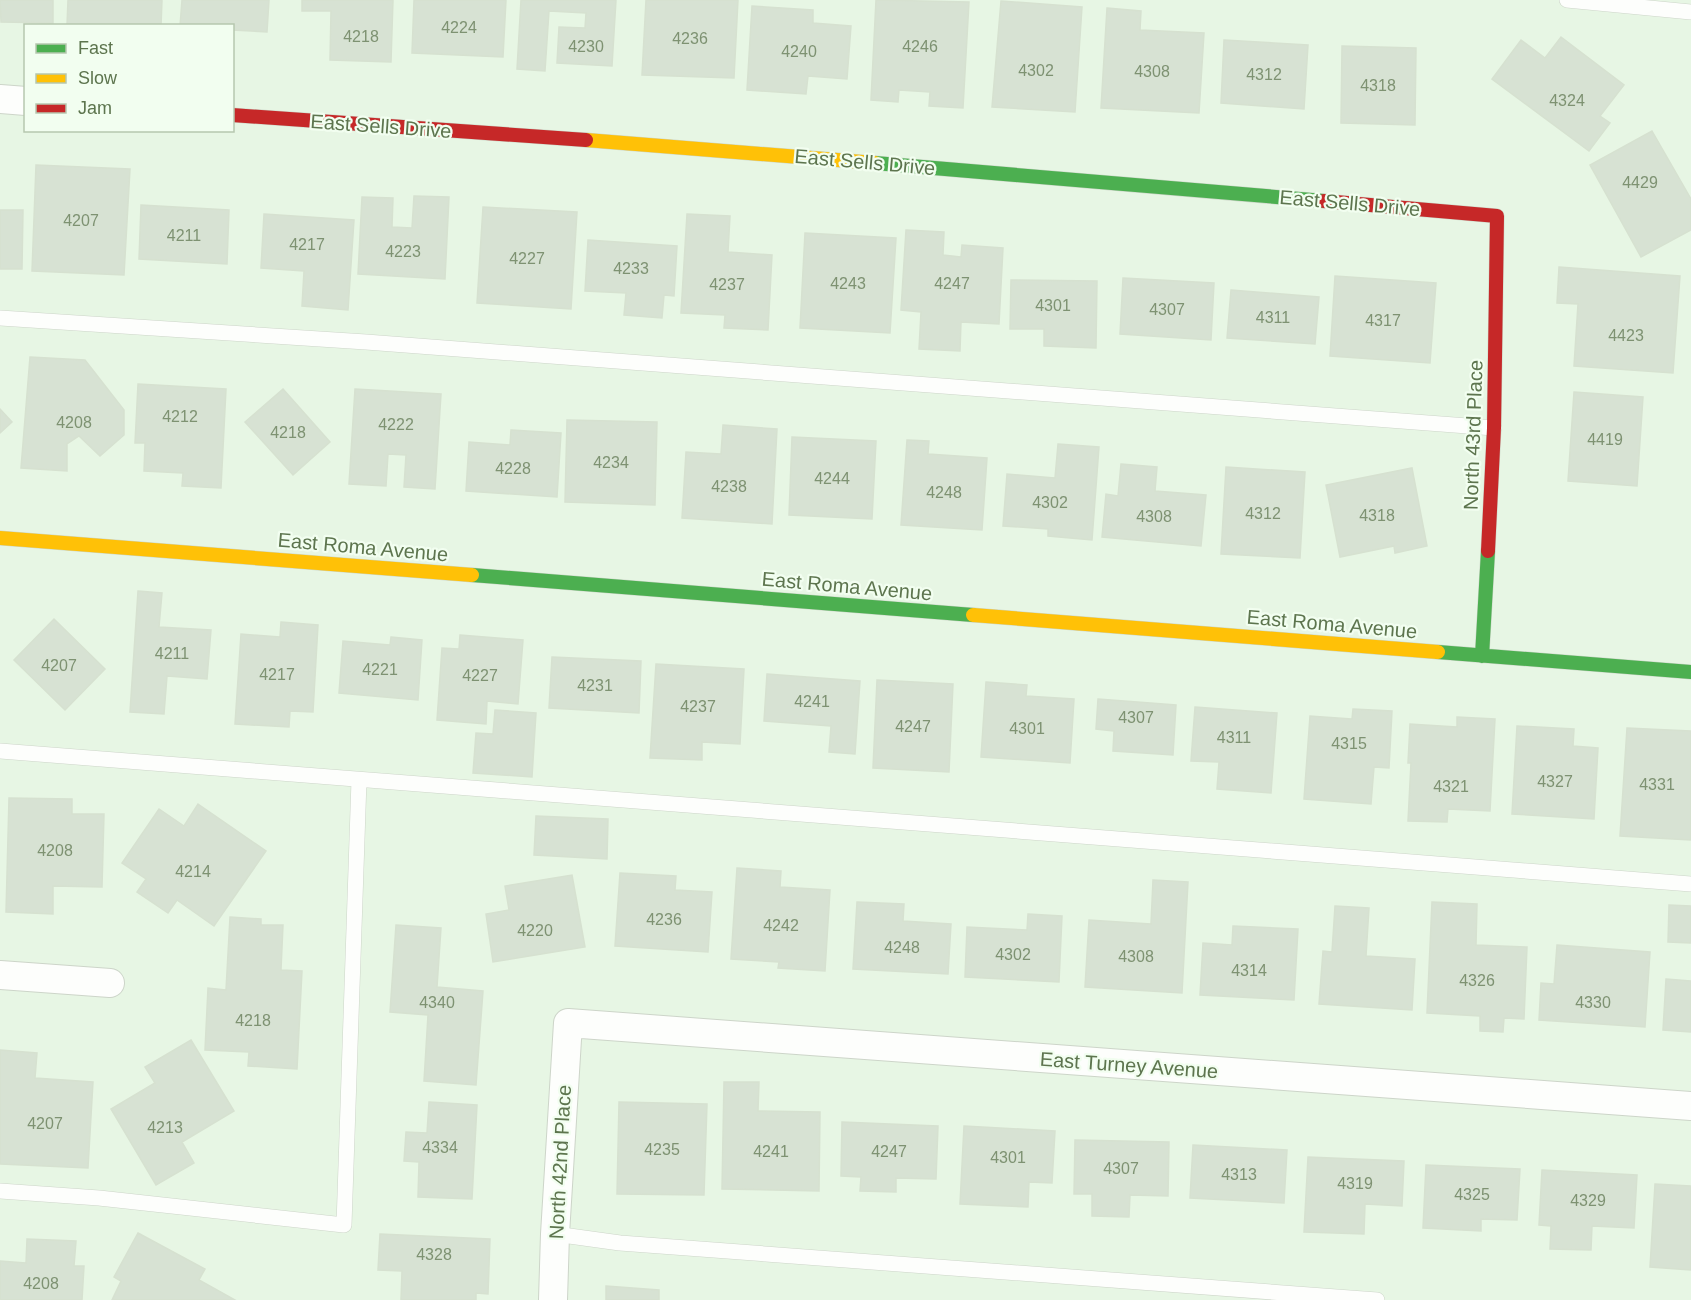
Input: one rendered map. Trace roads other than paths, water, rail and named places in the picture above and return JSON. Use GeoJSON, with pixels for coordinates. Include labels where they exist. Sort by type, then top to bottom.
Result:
{"type":"FeatureCollection","features":[{"type":"Feature","properties":{"kind":"street"},"geometry":{"type":"LineString","coordinates":[[0,99],[24,101]]}},
{"type":"Feature","properties":{"kind":"street","name":"East Sells Drive"},"geometry":{"type":"LineString","coordinates":[[234,116],[726,150],[1497,216]]}},
{"type":"Feature","properties":{"kind":"street","name":"North 43rd Place"},"geometry":{"type":"LineString","coordinates":[[1482,656],[1494,428],[1497,216]]}},
{"type":"Feature","properties":{"kind":"street","name":"East Roma Avenue"},"geometry":{"type":"LineString","coordinates":[[0,538],[1691,672]]}},
{"type":"Feature","properties":{"kind":"street"},"geometry":{"type":"LineString","coordinates":[[0,975],[110,983]]}},
{"type":"Feature","properties":{"kind":"street","name":"East Turney Avenue"},"geometry":{"type":"LineString","coordinates":[[568,1023],[1691,1106]]}},
{"type":"Feature","properties":{"kind":"street","name":"North 42nd Place"},"geometry":{"type":"LineString","coordinates":[[554,1300],[555,1234],[568,1023]]}},
{"type":"Feature","properties":{"kind":"lane"},"geometry":{"type":"LineString","coordinates":[[1567,0],[1691,12]]}},
{"type":"Feature","properties":{"kind":"lane"},"geometry":{"type":"LineString","coordinates":[[0,318],[366,342],[1494,428]]}},
{"type":"Feature","properties":{"kind":"lane"},"geometry":{"type":"LineString","coordinates":[[0,751],[1691,884]]}},
{"type":"Feature","properties":{"kind":"lane"},"geometry":{"type":"LineString","coordinates":[[0,1191],[99,1198],[344,1225],[359,780]]}},
{"type":"Feature","properties":{"kind":"lane"},"geometry":{"type":"LineString","coordinates":[[555,1234],[620,1243],[1377,1300]]}}]}
